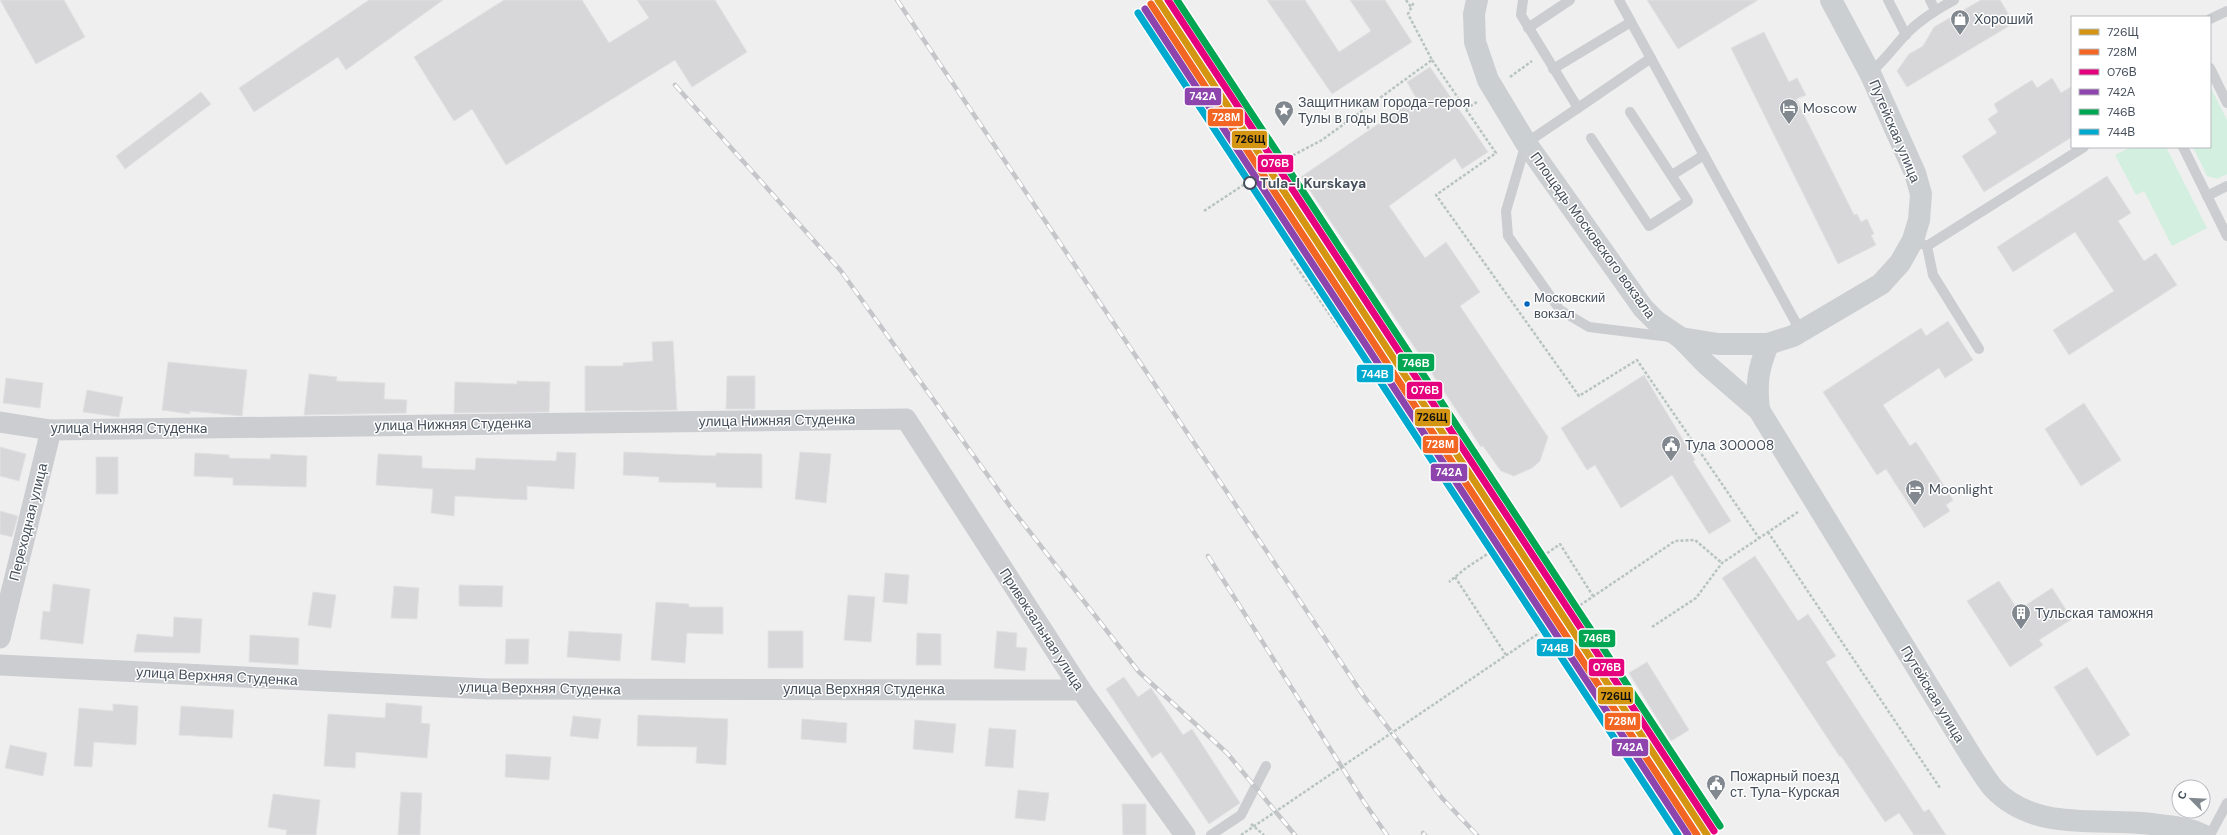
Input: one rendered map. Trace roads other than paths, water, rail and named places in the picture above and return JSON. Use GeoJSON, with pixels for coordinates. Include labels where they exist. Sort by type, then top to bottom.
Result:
{"type":"FeatureCollection","features":[{"type":"Feature","properties":{"kind":"street","name":"Площадь Московского вокзала"},"geometry":{"type":"LineString","coordinates":[[1477,0],[1474,14],[1475,42],[1488,80],[1526,143],[1643,308],[1656,321],[1681,338]]}},
{"type":"Feature","properties":{"kind":"street","name":"Путейская улица"},"geometry":{"type":"LineString","coordinates":[[1681,338],[1718,344],[1768,344],[1793,336],[1881,284],[1920,243],[1919,220],[1921,194],[1915,173],[1870,73],[1831,0]]}},
{"type":"Feature","properties":{"kind":"street"},"geometry":{"type":"LineString","coordinates":[[1681,338],[1706,364],[1759,410]]}},
{"type":"Feature","properties":{"kind":"street"},"geometry":{"type":"LineString","coordinates":[[1759,410],[1756,384],[1760,365],[1768,344]]}},
{"type":"Feature","properties":{"kind":"street","name":"Путейская улица"},"geometry":{"type":"LineString","coordinates":[[1759,410],[1973,759],[1995,789],[2022,809],[2057,820],[2141,822],[2192,830],[2203,835]]}},
{"type":"Feature","properties":{"kind":"street","name":"улица Нижняя Cтуденкa"},"geometry":{"type":"LineString","coordinates":[[0,422],[51,430],[906,419]]}},
{"type":"Feature","properties":{"kind":"street","name":"Привокзальная улица"},"geometry":{"type":"LineString","coordinates":[[906,419],[1081,690],[1185,835]]}},
{"type":"Feature","properties":{"kind":"street","name":"Переходная улица"},"geometry":{"type":"LineString","coordinates":[[0,638],[51,430]]}},
{"type":"Feature","properties":{"kind":"street","name":"улица Верхняя Cтуденка"},"geometry":{"type":"LineString","coordinates":[[0,665],[487,688],[1081,690]]}},
{"type":"Feature","properties":{"kind":"lane"},"geometry":{"type":"LineString","coordinates":[[1523,0],[1521,15],[1578,108]]}},
{"type":"Feature","properties":{"kind":"lane"},"geometry":{"type":"LineString","coordinates":[[1528,28],[1570,0]]}},
{"type":"Feature","properties":{"kind":"lane"},"geometry":{"type":"LineString","coordinates":[[1618,0],[1801,332]]}},
{"type":"Feature","properties":{"kind":"lane"},"geometry":{"type":"LineString","coordinates":[[1888,0],[1906,34]]}},
{"type":"Feature","properties":{"kind":"lane"},"geometry":{"type":"LineString","coordinates":[[1930,0],[1935,10]]}},
{"type":"Feature","properties":{"kind":"lane"},"geometry":{"type":"LineString","coordinates":[[1870,73],[1886,59],[1906,34],[1935,10],[1954,0]]}},
{"type":"Feature","properties":{"kind":"lane"},"geometry":{"type":"LineString","coordinates":[[2211,19],[2227,11]]}},
{"type":"Feature","properties":{"kind":"lane"},"geometry":{"type":"LineString","coordinates":[[1553,69],[1631,22]]}},
{"type":"Feature","properties":{"kind":"lane"},"geometry":{"type":"LineString","coordinates":[[1526,143],[1651,58]]}},
{"type":"Feature","properties":{"kind":"lane"},"geometry":{"type":"LineString","coordinates":[[2211,70],[2227,103]]}},
{"type":"Feature","properties":{"kind":"lane"},"geometry":{"type":"LineString","coordinates":[[1591,138],[1649,226],[1688,201],[1630,112]]}},
{"type":"Feature","properties":{"kind":"lane","name":"Площадь Московского вокзала"},"geometry":{"type":"LineString","coordinates":[[1526,143],[1506,211],[1508,236],[1560,310],[1589,327],[1681,338]]}},
{"type":"Feature","properties":{"kind":"lane"},"geometry":{"type":"LineString","coordinates":[[1979,349],[1933,275],[1920,243],[2082,148]]}},
{"type":"Feature","properties":{"kind":"lane"},"geometry":{"type":"LineString","coordinates":[[2183,148],[2227,236]]}},
{"type":"Feature","properties":{"kind":"lane"},"geometry":{"type":"LineString","coordinates":[[1672,175],[1704,155]]}},
{"type":"Feature","properties":{"kind":"lane"},"geometry":{"type":"LineString","coordinates":[[2207,196],[2227,186]]}},
{"type":"Feature","properties":{"kind":"lane"},"geometry":{"type":"LineString","coordinates":[[1211,835],[1241,815],[1266,766]]}},
{"type":"Feature","properties":{"kind":"lane"},"geometry":{"type":"LineString","coordinates":[[2210,835],[2227,803]]}},
{"type":"Feature","properties":{"kind":"railway"},"geometry":{"type":"LineString","coordinates":[[897,0],[1363,695],[1442,798],[1477,835]]}},
{"type":"Feature","properties":{"kind":"railway"},"geometry":{"type":"LineString","coordinates":[[675,85],[841,271],[1012,509],[1139,672],[1227,753],[1295,835]]}},
{"type":"Feature","properties":{"kind":"railway"},"geometry":{"type":"LineString","coordinates":[[1208,556],[1364,802],[1387,835]]}},
{"type":"Feature","properties":{"kind":"place","name":"Хороший"},"geometry":{"type":"Point","coordinates":[1960,36]}},
{"type":"Feature","properties":{"kind":"place","name":"Moscow"},"geometry":{"type":"Point","coordinates":[1789,125]}},
{"type":"Feature","properties":{"kind":"place","name":"Защитникам города-героя Тулы в годы ВОВ"},"geometry":{"type":"Point","coordinates":[1284,127]}},
{"type":"Feature","properties":{"kind":"place","name":"Tula-I Kurskaya"},"geometry":{"type":"Point","coordinates":[1250,183]}},
{"type":"Feature","properties":{"kind":"place","name":"Московский вокзал"},"geometry":{"type":"Point","coordinates":[1527,304]}},
{"type":"Feature","properties":{"kind":"place","name":"Тула 300008"},"geometry":{"type":"Point","coordinates":[1671,462]}},
{"type":"Feature","properties":{"kind":"place","name":"Moonlight"},"geometry":{"type":"Point","coordinates":[1915,506]}},
{"type":"Feature","properties":{"kind":"place","name":"Тульская таможня"},"geometry":{"type":"Point","coordinates":[2021,630]}},
{"type":"Feature","properties":{"kind":"place","name":"Пожарный поезд ст. Тула-Курская"},"geometry":{"type":"Point","coordinates":[1716,801]}}]}
